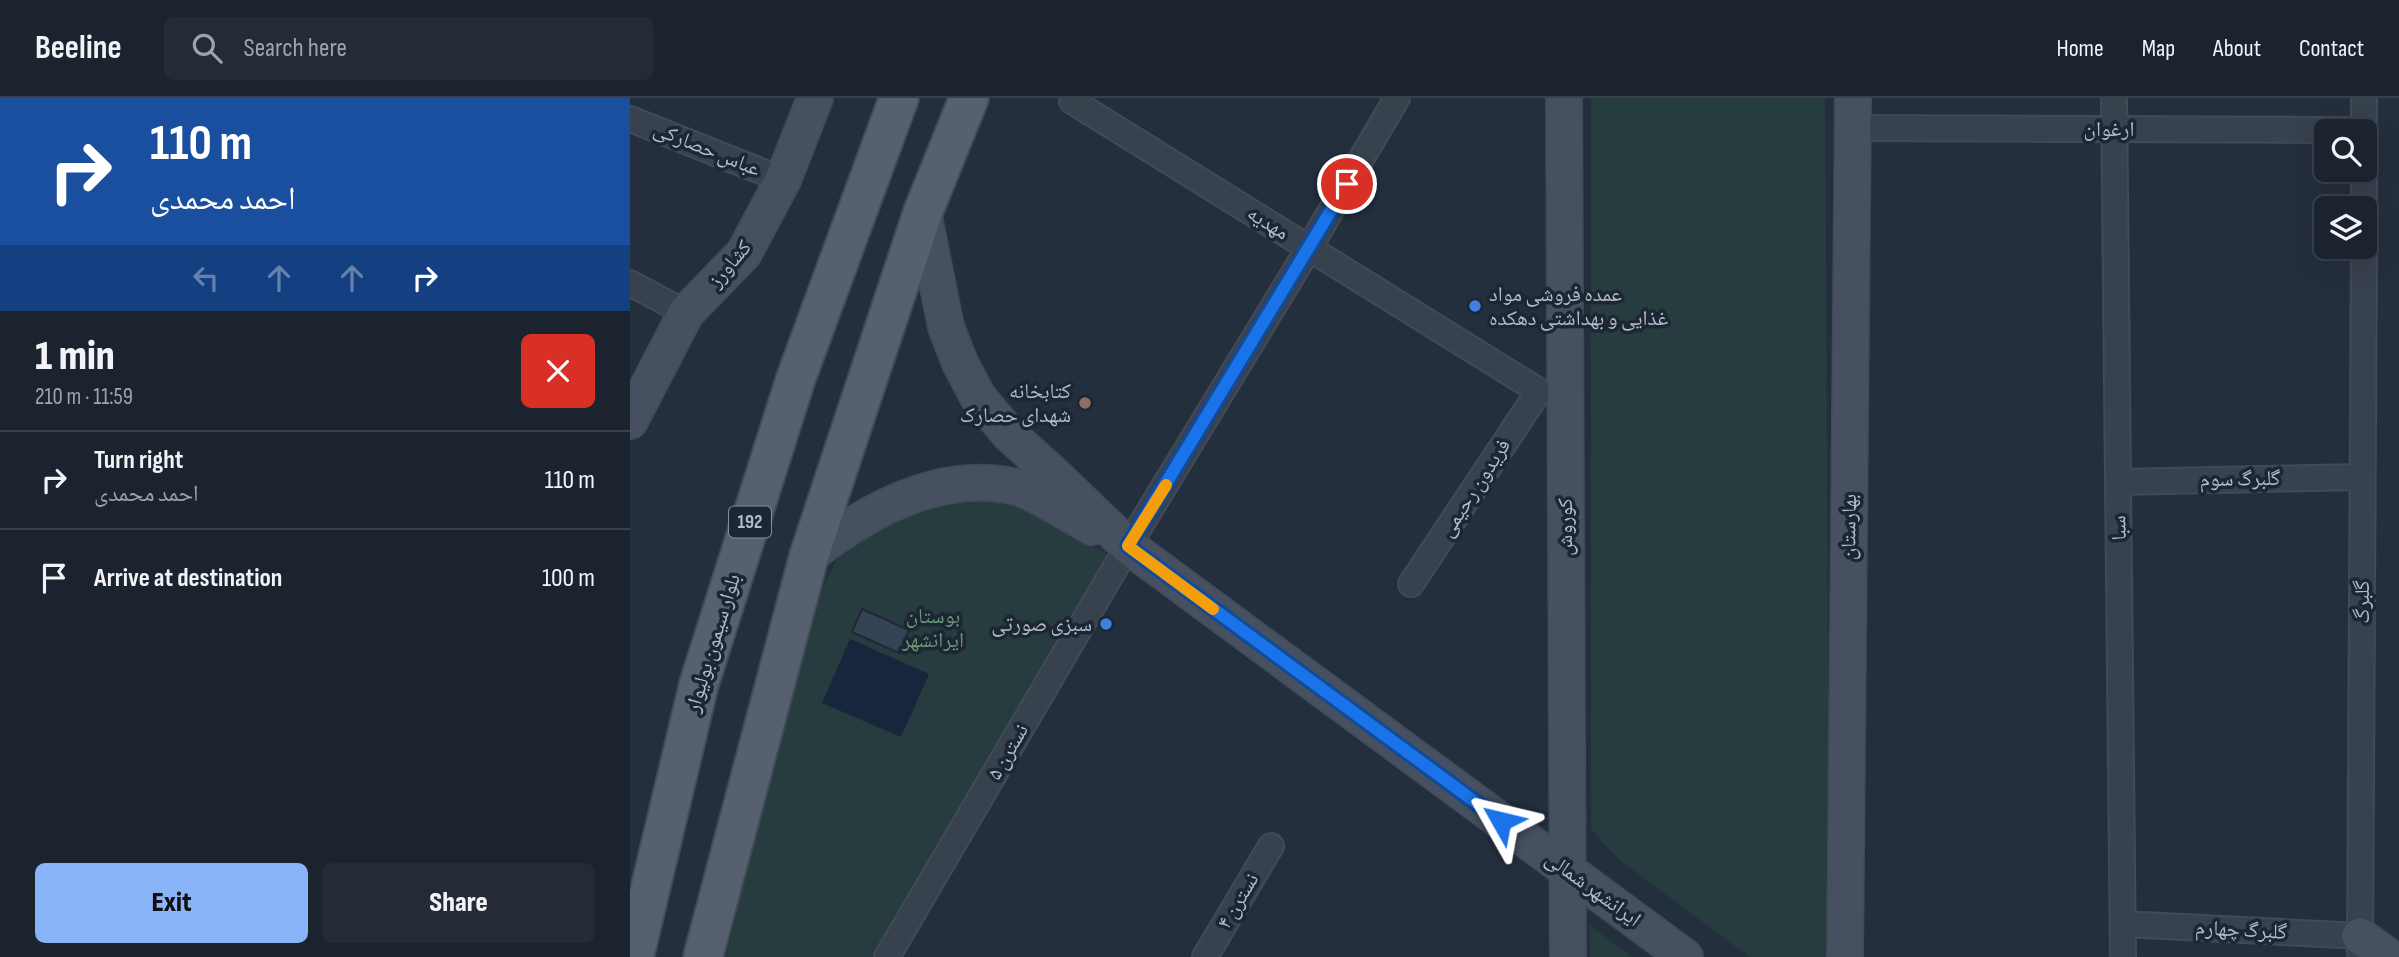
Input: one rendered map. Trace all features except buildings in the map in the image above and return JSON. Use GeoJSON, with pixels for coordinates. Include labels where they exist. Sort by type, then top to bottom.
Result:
{"type":"FeatureCollection","features":[{"type":"Feature","properties":{"kind":"main road","name":"بلوار سیمون بولیوار"},"geometry":{"type":"LineString","coordinates":[[634,957],[699,684],[796,378],[899,98]]}},
{"type":"Feature","properties":{"kind":"main road"},"geometry":{"type":"LineString","coordinates":[[703,957],[809,556],[923,212],[969,98]]}},
{"type":"Feature","properties":{"kind":"street","name":"کشاورز"},"geometry":{"type":"LineString","coordinates":[[630,421],[687,313],[744,253],[783,180],[815,98]]}},
{"type":"Feature","properties":{"kind":"street","name":"مهدیه"},"geometry":{"type":"LineString","coordinates":[[1073,98],[1072,101],[1539,391]]}},
{"type":"Feature","properties":{"kind":"street","name":"نسترن ۵"},"geometry":{"type":"LineString","coordinates":[[887,957],[1128,546],[1397,98]]}},
{"type":"Feature","properties":{"kind":"street","name":"کوروش"},"geometry":{"type":"LineString","coordinates":[[1564,98],[1568,957]]}},
{"type":"Feature","properties":{"kind":"street","name":"سبا"},"geometry":{"type":"LineString","coordinates":[[2115,98],[2123,957]]}},
{"type":"Feature","properties":{"kind":"street"},"geometry":{"type":"LineString","coordinates":[[2364,98],[2364,119]]}},
{"type":"Feature","properties":{"kind":"street","name":"ارغوان"},"geometry":{"type":"LineString","coordinates":[[1853,113],[2115,129],[2314,131]]}},
{"type":"Feature","properties":{"kind":"street","name":"بهارستان"},"geometry":{"type":"LineString","coordinates":[[1845,957],[1853,113]]}},
{"type":"Feature","properties":{"kind":"street","name":"عباس حصارکی"},"geometry":{"type":"LineString","coordinates":[[630,119],[783,180]]}},
{"type":"Feature","properties":{"kind":"street"},"geometry":{"type":"LineString","coordinates":[[923,212],[946,327],[960,363],[978,397],[1010,435],[1128,546]]}},
{"type":"Feature","properties":{"kind":"street","name":"گلبرگ"},"geometry":{"type":"LineString","coordinates":[[2360,946],[2364,259]]}},
{"type":"Feature","properties":{"kind":"street"},"geometry":{"type":"LineString","coordinates":[[630,283],[687,313]]}},
{"type":"Feature","properties":{"kind":"street","name":"فریدون رحیمی"},"geometry":{"type":"LineString","coordinates":[[1411,584],[1539,391]]}},
{"type":"Feature","properties":{"kind":"street","name":"گلبرگ سوم"},"geometry":{"type":"LineString","coordinates":[[2118,482],[2362,477]]}},
{"type":"Feature","properties":{"kind":"street"},"geometry":{"type":"LineString","coordinates":[[809,556],[841,530],[888,505],[955,483],[992,483],[1018,488],[1128,546]]}},
{"type":"Feature","properties":{"kind":"street","name":"ایرانشهر شمالی"},"geometry":{"type":"LineString","coordinates":[[1128,546],[1685,957]]}},
{"type":"Feature","properties":{"kind":"street","name":"نسترن ۴"},"geometry":{"type":"LineString","coordinates":[[1205,957],[1271,846]]}},
{"type":"Feature","properties":{"kind":"street","name":"گلبرگ چهارم"},"geometry":{"type":"LineString","coordinates":[[2123,924],[2360,946]]}},
{"type":"Feature","properties":{"kind":"street"},"geometry":{"type":"LineString","coordinates":[[2360,946],[2389,957]]}},
{"type":"Feature","properties":{"kind":"green space"},"geometry":{"type":"Polygon","coordinates":[[[1591,98],[1825,98],[1830,957],[1750,957],[1619,860],[1591,829],[1591,98]]]}},
{"type":"Feature","properties":{"kind":"green space","name":"بوستان ایرانشهر"},"geometry":{"type":"Polygon","coordinates":[[[949,500],[1015,500],[1111,557],[873,957],[726,957],[763,796],[817,598],[837,560],[863,532],[949,500]]]}},
{"type":"Feature","properties":{"kind":"green space"},"geometry":{"type":"Polygon","coordinates":[[[1589,925],[1632,957],[1590,957],[1589,925]]]}},
{"type":"Feature","properties":{"kind":"water"},"geometry":{"type":"Polygon","coordinates":[[[850,639],[929,674],[901,737],[822,703],[850,639]]]}},
{"type":"Feature","properties":{"kind":"slow traffic"},"geometry":{"type":"LineString","coordinates":[[1166,485],[1128,546],[1213,609]]}},
{"type":"Feature","properties":{"kind":"place","name":"عمده فروشی مواد غذایی و بهداشتی دهکده"},"geometry":{"type":"Point","coordinates":[1475,306]}},
{"type":"Feature","properties":{"kind":"place","name":"کتابخانه شهدای حصارک"},"geometry":{"type":"Point","coordinates":[1085,403]}},
{"type":"Feature","properties":{"kind":"place","name":"سبزی صورتی"},"geometry":{"type":"Point","coordinates":[1106,624]}},
{"type":"Feature","properties":{"kind":"route"},"geometry":{"type":"LineString","coordinates":[[1347,184],[1128,546],[1501,821]]}}]}
